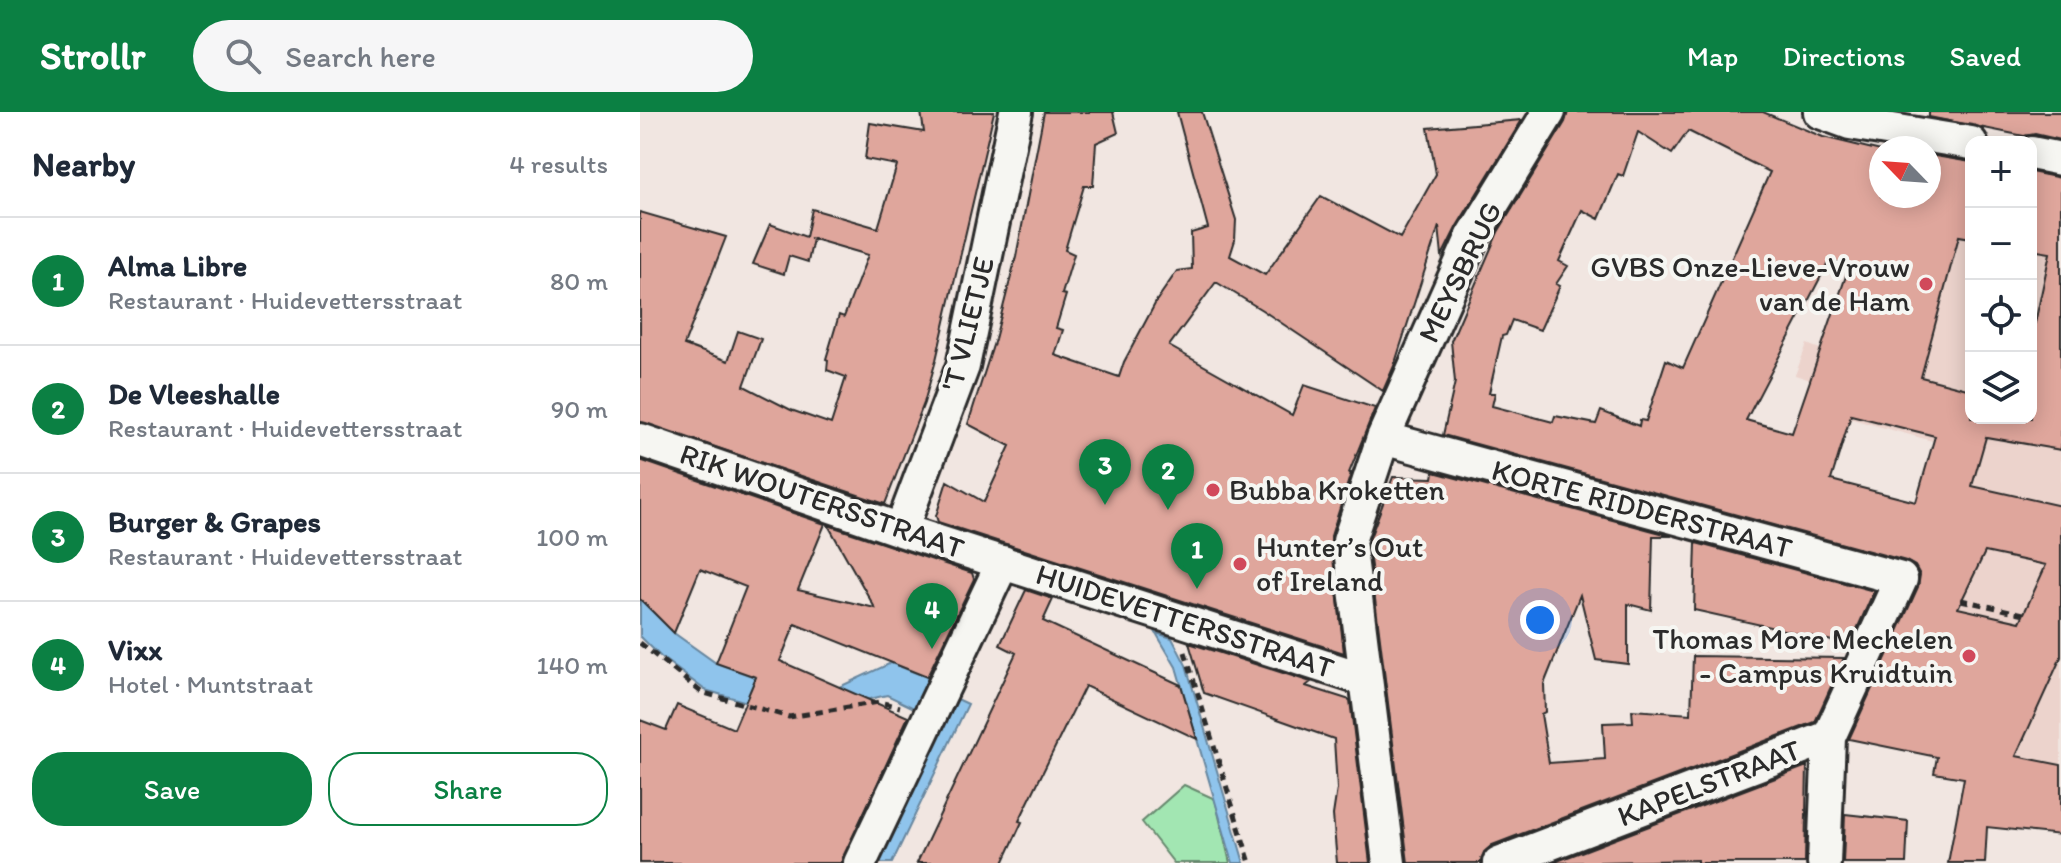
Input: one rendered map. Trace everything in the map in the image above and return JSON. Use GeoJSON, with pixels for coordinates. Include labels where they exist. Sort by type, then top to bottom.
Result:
{"type":"FeatureCollection","features":[{"type":"Feature","properties":{"kind":"street","name":"'T VLIETJE"},"geometry":{"type":"LineString","coordinates":[[901,530],[963,366],[1016,112]]}},
{"type":"Feature","properties":{"kind":"street","name":"MEYSBRUG"},"geometry":{"type":"LineString","coordinates":[[1389,863],[1349,541],[1383,438],[1473,236],[1549,112]]}},
{"type":"Feature","properties":{"kind":"street"},"geometry":{"type":"LineString","coordinates":[[1820,112],[1850,123],[1965,142]]}},
{"type":"Feature","properties":{"kind":"street"},"geometry":{"type":"LineString","coordinates":[[2037,154],[2061,159]]}},
{"type":"Feature","properties":{"kind":"street","name":"KORTE RIDDERSTRAAT"},"geometry":{"type":"LineString","coordinates":[[1383,438],[1901,579],[1829,737]]}},
{"type":"Feature","properties":{"kind":"street","name":"RIK WOUTERSSTRAAT"},"geometry":{"type":"LineString","coordinates":[[640,440],[1003,562]]}},
{"type":"Feature","properties":{"kind":"street"},"geometry":{"type":"LineString","coordinates":[[860,863],[1003,562]]}},
{"type":"Feature","properties":{"kind":"street","name":"HUIDEVETTERSSTRAAT"},"geometry":{"type":"LineString","coordinates":[[1003,562],[1366,680]]}},
{"type":"Feature","properties":{"kind":"street"},"geometry":{"type":"LineString","coordinates":[[1824,863],[1829,737]]}},
{"type":"Feature","properties":{"kind":"street","name":"KAPELSTRAAT"},"geometry":{"type":"LineString","coordinates":[[1499,863],[1829,737]]}},
{"type":"Feature","properties":{"kind":"path"},"geometry":{"type":"LineString","coordinates":[[1961,600],[2024,614]]}},
{"type":"Feature","properties":{"kind":"path"},"geometry":{"type":"LineString","coordinates":[[1173,617],[1250,863]]}},
{"type":"Feature","properties":{"kind":"path"},"geometry":{"type":"LineString","coordinates":[[640,643],[701,692],[749,707],[789,717],[879,702],[902,707],[928,720]]}},
{"type":"Feature","properties":{"kind":"shaded area","name":"Thomas More Mechelen - Campus Kruidtuin"},"geometry":{"type":"Polygon","coordinates":[[[1965,169],[1965,424],[2037,424],[2037,176],[2061,181],[2061,835],[1955,826],[1964,779],[1934,773],[1937,757],[1841,738],[1914,574],[1976,453],[1852,419],[1843,420],[1853,394],[1795,375],[1807,344],[1858,364],[1924,208],[1941,208],[1941,187],[1965,169]]]}},
{"type":"Feature","properties":{"kind":"green space"},"geometry":{"type":"Polygon","coordinates":[[[1184,785],[1215,799],[1230,863],[1174,863],[1142,822],[1184,785]]]}},
{"type":"Feature","properties":{"kind":"water"},"geometry":{"type":"Polygon","coordinates":[[[640,599],[674,633],[716,663],[788,689],[835,689],[891,663],[929,678],[914,708],[887,695],[839,706],[772,709],[705,690],[661,657],[640,636],[640,599]]]}},
{"type":"Feature","properties":{"kind":"water"},"geometry":{"type":"Polygon","coordinates":[[[1156,633],[1172,638],[1186,665],[1244,863],[1233,863],[1176,667],[1156,633]]]}},
{"type":"Feature","properties":{"kind":"water"},"geometry":{"type":"Polygon","coordinates":[[[951,696],[968,704],[892,863],[872,863],[951,696]]]}},
{"type":"Feature","properties":{"kind":"building"},"geometry":{"type":"Polygon","coordinates":[[[921,112],[994,112],[936,360],[924,403],[885,504],[640,422],[640,212],[726,237],[684,345],[728,361],[738,331],[761,339],[744,386],[791,410],[831,424],[846,377],[827,370],[826,359],[839,315],[844,317],[868,255],[810,238],[813,239],[808,262],[789,256],[784,274],[753,264],[770,224],[806,237],[812,209],[878,228],[897,165],[865,159],[870,123],[924,132],[921,112]]]}},
{"type":"Feature","properties":{"kind":"building"},"geometry":{"type":"Polygon","coordinates":[[[1044,112],[1113,112],[1118,133],[1096,143],[1093,186],[1084,186],[1065,250],[1074,254],[1062,294],[1066,295],[1056,328],[1063,330],[1055,355],[1119,377],[1157,300],[1177,271],[1192,269],[1191,233],[1208,228],[1177,112],[1202,112],[1236,220],[1230,256],[1265,275],[1321,196],[1400,238],[1436,174],[1428,128],[1522,120],[1442,256],[1439,226],[1383,391],[1216,282],[1169,346],[1292,415],[1304,385],[1375,408],[1349,473],[1331,536],[1344,653],[938,522],[936,516],[947,481],[984,502],[1010,446],[968,424],[995,339],[1016,257],[1044,112]]]}},
{"type":"Feature","properties":{"kind":"building"},"geometry":{"type":"Polygon","coordinates":[[[1568,112],[1763,112],[1823,137],[1869,148],[1869,208],[1941,208],[1941,157],[1965,161],[1965,237],[1959,236],[1921,377],[1965,388],[1965,424],[2037,424],[2037,314],[2050,253],[2037,251],[2037,173],[2061,178],[2061,450],[1986,437],[1972,486],[2061,506],[2061,657],[2016,756],[2061,765],[2061,835],[1987,827],[1985,863],[1948,863],[1964,778],[1934,773],[1937,757],[1849,739],[1918,587],[1920,575],[1915,566],[1906,561],[1443,435],[1455,382],[1451,341],[1498,232],[1565,122],[1568,112]],[[1688,131],[1672,154],[1638,132],[1623,176],[1618,174],[1599,219],[1582,210],[1559,261],[1568,266],[1556,284],[1560,286],[1540,330],[1512,320],[1506,335],[1502,336],[1489,393],[1495,393],[1492,406],[1553,422],[1555,416],[1596,424],[1601,411],[1639,426],[1640,420],[1646,421],[1666,360],[1683,368],[1770,172],[1688,131]],[[1830,259],[1746,420],[1792,433],[1849,267],[1830,259]],[[1851,415],[1831,480],[1916,502],[1935,436],[1851,415]],[[1985,552],[1958,608],[2020,622],[2046,565],[1985,552]]]}},
{"type":"Feature","properties":{"kind":"building"},"geometry":{"type":"Polygon","coordinates":[[[1929,112],[2061,112],[2061,140],[2035,134],[2024,136],[1929,117],[1929,112]]]}},
{"type":"Feature","properties":{"kind":"building"},"geometry":{"type":"Polygon","coordinates":[[[640,460],[825,524],[798,590],[875,608],[828,525],[972,573],[974,579],[927,677],[795,624],[780,661],[908,717],[841,863],[640,863],[640,720],[666,730],[677,705],[734,729],[756,677],[716,663],[746,587],[700,569],[674,633],[640,599],[640,460]]]}},
{"type":"Feature","properties":{"kind":"building"},"geometry":{"type":"Polygon","coordinates":[[[1434,472],[1672,536],[1653,536],[1651,610],[1628,604],[1628,664],[1596,660],[1580,595],[1544,684],[1545,712],[1541,714],[1549,763],[1605,759],[1603,723],[1633,722],[1632,710],[1691,714],[1693,656],[1844,658],[1815,722],[1492,845],[1484,852],[1480,863],[1408,863],[1368,543],[1393,477],[1433,478],[1434,472]]]}},
{"type":"Feature","properties":{"kind":"building"},"geometry":{"type":"Polygon","coordinates":[[[1696,543],[1874,591],[1850,645],[1694,610],[1696,543]]]}},
{"type":"Feature","properties":{"kind":"building"},"geometry":{"type":"Polygon","coordinates":[[[1026,590],[1053,599],[1043,621],[1181,685],[1197,739],[1085,686],[1019,821],[1022,822],[1003,863],[917,863],[1016,653],[1000,645],[1026,590]]]}},
{"type":"Feature","properties":{"kind":"building"},"geometry":{"type":"Polygon","coordinates":[[[1189,643],[1311,682],[1306,686],[1350,700],[1370,863],[1337,863],[1333,815],[1337,789],[1334,739],[1204,693],[1189,643]]]}},
{"type":"Feature","properties":{"kind":"building"},"geometry":{"type":"Polygon","coordinates":[[[1807,766],[1805,863],[1697,863],[1697,860],[1552,863],[1807,766]]]}},
{"type":"Feature","properties":{"kind":"building"},"geometry":{"type":"Polygon","coordinates":[[[1845,814],[1908,821],[1906,863],[1843,863],[1845,814]]]}},
{"type":"Feature","properties":{"kind":"place","name":"GVBS Onze-Lieve-Vrouw van de Ham"},"geometry":{"type":"Point","coordinates":[1926,284]}},
{"type":"Feature","properties":{"kind":"place","name":"Bubba Kroketten"},"geometry":{"type":"Point","coordinates":[1213,490]}},
{"type":"Feature","properties":{"kind":"place","name":"Burger & Grapes"},"geometry":{"type":"Point","coordinates":[1105,505]}},
{"type":"Feature","properties":{"kind":"place","name":"De Vleeshalle"},"geometry":{"type":"Point","coordinates":[1168,510]}},
{"type":"Feature","properties":{"kind":"place","name":"Hunter’s Out of Ireland"},"geometry":{"type":"Point","coordinates":[1240,564]}},
{"type":"Feature","properties":{"kind":"place","name":"Alma Libre"},"geometry":{"type":"Point","coordinates":[1197,589]}},
{"type":"Feature","properties":{"kind":"place","name":"Vixx"},"geometry":{"type":"Point","coordinates":[932,649]}},
{"type":"Feature","properties":{"kind":"place","name":"Thomas More Mechelen - Campus Kruidtuin"},"geometry":{"type":"Point","coordinates":[1969,656]}}]}
